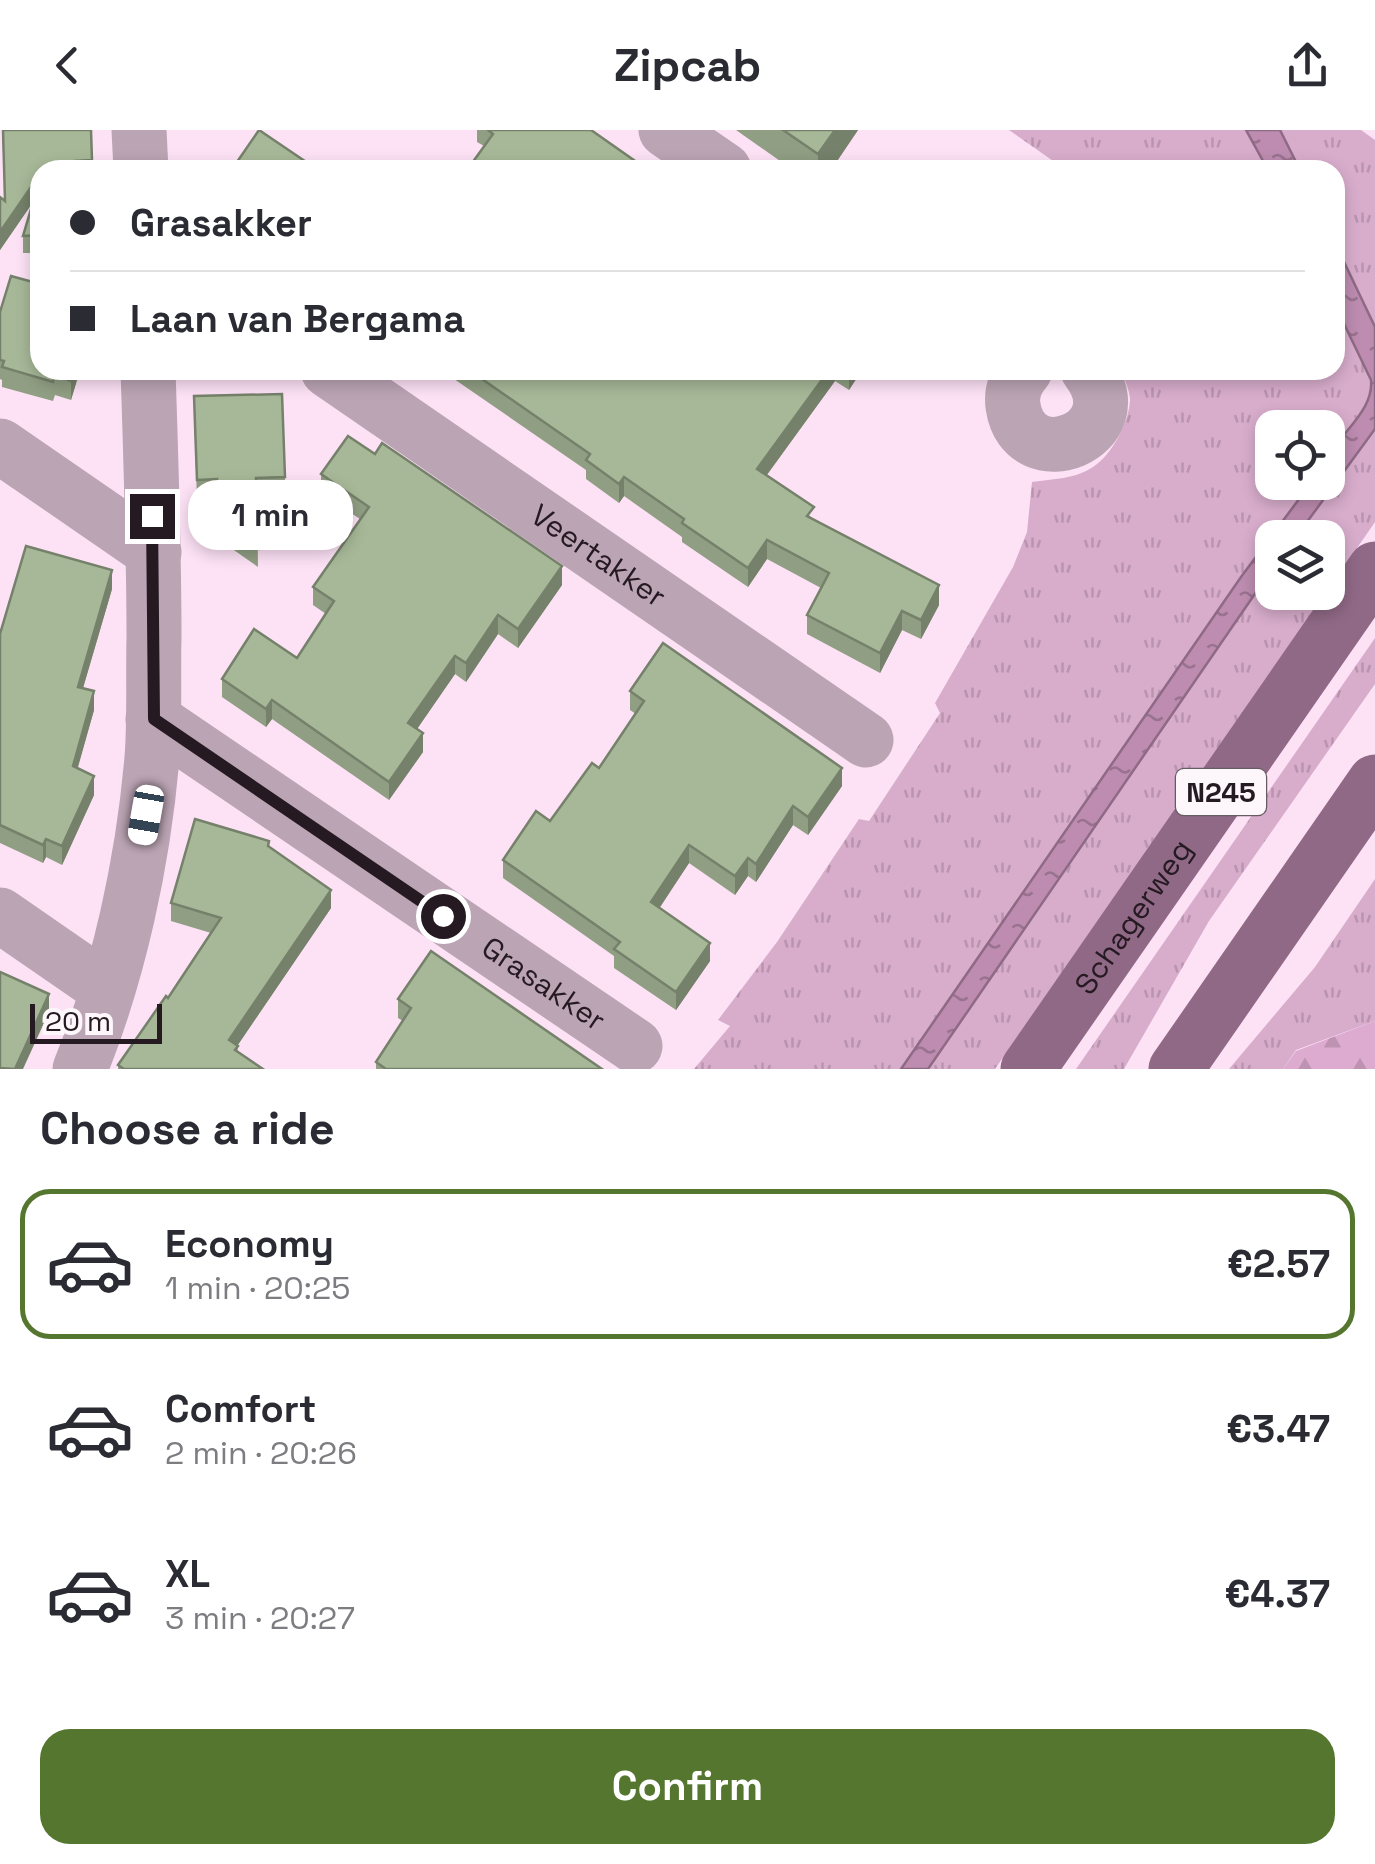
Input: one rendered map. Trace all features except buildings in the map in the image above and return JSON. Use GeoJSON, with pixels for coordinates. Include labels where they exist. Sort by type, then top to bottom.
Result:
{"type":"FeatureCollection","features":[{"type":"Feature","properties":{"kind":"main road","name":"Schagerweg"},"geometry":{"type":"LineString","coordinates":[[1028,1069],[1375,568]]}},
{"type":"Feature","properties":{"kind":"main road"},"geometry":{"type":"LineString","coordinates":[[1176,1069],[1375,782]]}},
{"type":"Feature","properties":{"kind":"street"},"geometry":{"type":"LineString","coordinates":[[138,130],[140,160]]}},
{"type":"Feature","properties":{"kind":"street"},"geometry":{"type":"LineString","coordinates":[[666,130],[710,160]]}},
{"type":"Feature","properties":{"kind":"street"},"geometry":{"type":"LineString","coordinates":[[80,1069],[133,892],[146,815],[154,719],[148,380]]}},
{"type":"Feature","properties":{"kind":"street","name":"Veertakker"},"geometry":{"type":"LineString","coordinates":[[343,380],[866,740]]}},
{"type":"Feature","properties":{"kind":"street"},"geometry":{"type":"LineString","coordinates":[[1017,380],[1012,399],[1019,423],[1040,442],[1055,445],[1084,436],[1094,425],[1101,396],[1096,380]]}},
{"type":"Feature","properties":{"kind":"street"},"geometry":{"type":"LineString","coordinates":[[0,446],[154,552]]}},
{"type":"Feature","properties":{"kind":"street","name":"Grasakker"},"geometry":{"type":"LineString","coordinates":[[154,719],[635,1046]]}},
{"type":"Feature","properties":{"kind":"street"},"geometry":{"type":"LineString","coordinates":[[0,916],[107,989]]}},
{"type":"Feature","properties":{"kind":"green space"},"geometry":{"type":"Polygon","coordinates":[[[1009,130],[1246,130],[1262,160],[1052,160],[1009,130]]]}},
{"type":"Feature","properties":{"kind":"green space"},"geometry":{"type":"Polygon","coordinates":[[[1280,130],[1361,130],[1375,140],[1375,327],[1345,264],[1345,160],[1295,160],[1280,130]]]}},
{"type":"Feature","properties":{"kind":"green space"},"geometry":{"type":"Polygon","coordinates":[[[1345,326],[1371,380],[1367,401],[1345,436],[1345,410],[1255,410],[1255,500],[1298,500],[1283,520],[1255,520],[1255,558],[901,1069],[694,1069],[730,1026],[718,1020],[777,942],[859,819],[869,821],[940,713],[935,703],[1013,567],[1027,532],[1032,482],[1079,474],[1100,462],[1118,437],[1130,400],[1125,380],[1345,380],[1345,326]]]}},
{"type":"Feature","properties":{"kind":"green space"},"geometry":{"type":"Polygon","coordinates":[[[1375,429],[1375,522],[1345,565],[1345,520],[1309,520],[1324,500],[1345,500],[1345,470],[1375,429]]]}},
{"type":"Feature","properties":{"kind":"green space"},"geometry":{"type":"Polygon","coordinates":[[[1255,594],[1255,610],[1314,610],[995,1069],[928,1069],[1255,594]]]}},
{"type":"Feature","properties":{"kind":"green space"},"geometry":{"type":"Polygon","coordinates":[[[1375,638],[1375,684],[1209,921],[1124,1069],[1076,1069],[1375,638]]]}},
{"type":"Feature","properties":{"kind":"green space"},"geometry":{"type":"Polygon","coordinates":[[[1375,879],[1375,1021],[1296,1050],[1283,1069],[1229,1069],[1315,967],[1375,879]]]}},
{"type":"Feature","properties":{"kind":"green space"},"geometry":{"type":"Polygon","coordinates":[[[1375,1021],[1375,1069],[1283,1069],[1296,1051],[1375,1021]]]}},
{"type":"Feature","properties":{"kind":"water"},"geometry":{"type":"Polygon","coordinates":[[[1246,130],[1280,130],[1295,160],[1262,160],[1246,130]]]}},
{"type":"Feature","properties":{"kind":"water"},"geometry":{"type":"Polygon","coordinates":[[[1345,264],[1375,327],[1375,429],[1345,470],[1345,433],[1371,391],[1371,380],[1345,326],[1345,264]]]}},
{"type":"Feature","properties":{"kind":"water"},"geometry":{"type":"Polygon","coordinates":[[[1298,500],[1323,500],[1308,520],[1283,520],[1298,500]]]}},
{"type":"Feature","properties":{"kind":"water"},"geometry":{"type":"Polygon","coordinates":[[[1255,558],[1255,594],[928,1069],[901,1069],[1255,558]]]}},
{"type":"Feature","properties":{"kind":"route"},"geometry":{"type":"LineString","coordinates":[[152,516],[154,719],[443,916]]}}]}
